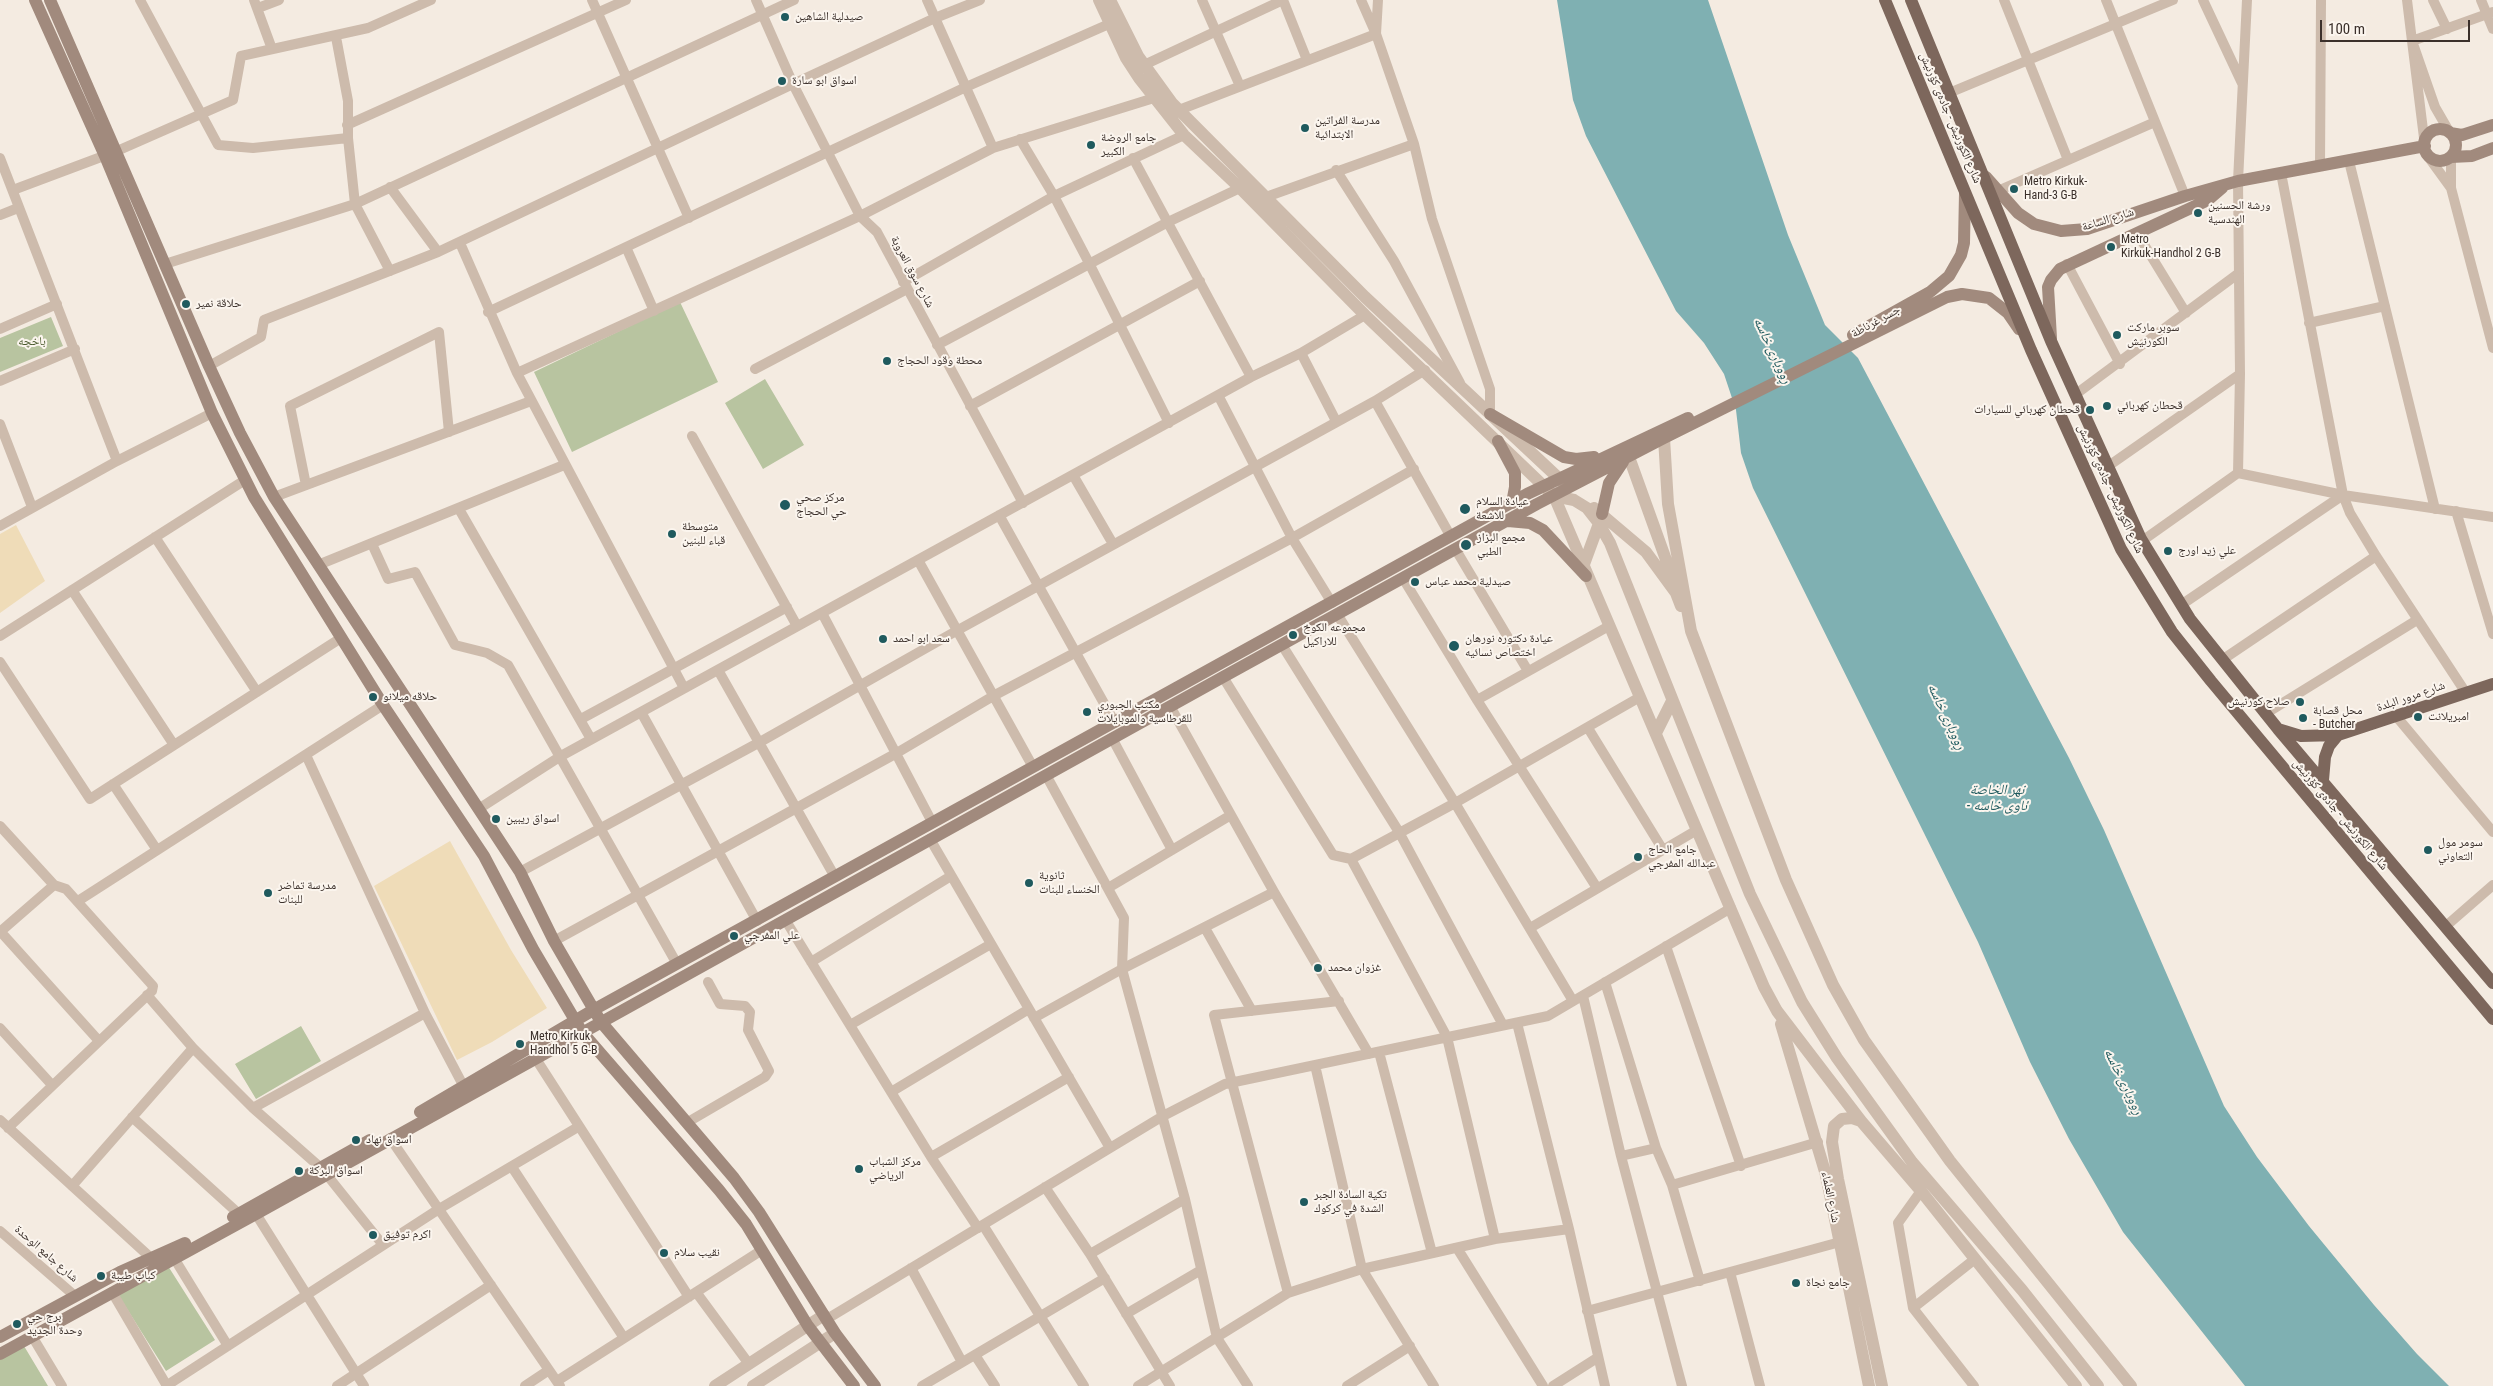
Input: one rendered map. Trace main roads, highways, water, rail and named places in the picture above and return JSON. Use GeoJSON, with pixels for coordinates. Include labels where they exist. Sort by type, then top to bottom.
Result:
{"type":"FeatureCollection","features":[{"type":"Feature","properties":{"kind":"main road"},"geometry":{"type":"LineString","coordinates":[[35,0],[165,264],[240,433],[274,497],[480,808],[520,872],[554,941],[602,1022],[688,1122],[759,1212],[835,1333],[876,1386]]}},
{"type":"Feature","properties":{"kind":"main road","name":"شارع الكورنيش - جادەی کۆرنیش"},"geometry":{"type":"LineString","coordinates":[[1885,0],[2028,341],[2122,550],[2172,632],[2282,768],[2493,1018]]}},
{"type":"Feature","properties":{"kind":"main road","name":"شارع الكورنيش - جادەی کۆرنیش"},"geometry":{"type":"LineString","coordinates":[[1911,0],[1981,171],[1994,193],[2051,341],[2142,541],[2181,605],[2222,660],[2265,714],[2493,982]]}},
{"type":"Feature","properties":{"kind":"main road"},"geometry":{"type":"LineString","coordinates":[[54,2],[212,413],[245,480],[341,638],[484,856],[533,949],[578,1026],[719,1190],[762,1250],[808,1326],[854,1386]]}},
{"type":"Feature","properties":{"kind":"main road"},"geometry":{"type":"LineString","coordinates":[[2493,125],[2462,135],[2440,130],[2431,133],[2426,151],[2436,161],[2442,161],[2451,157],[2472,156],[2493,148]]}},
{"type":"Feature","properties":{"kind":"main road"},"geometry":{"type":"LineString","coordinates":[[2450,133],[2454,137],[2456,147],[2451,157]]}},
{"type":"Feature","properties":{"kind":"main road","name":"شارع الساعة"},"geometry":{"type":"LineString","coordinates":[[1994,193],[2034,224],[2061,231],[2087,229],[2185,196],[2238,181],[2349,161],[2426,151]]}},
{"type":"Feature","properties":{"kind":"main road","name":"شارع الساعة"},"geometry":{"type":"LineString","coordinates":[[2051,341],[2048,287],[2055,274],[2067,264],[2208,200],[2225,184]]}},
{"type":"Feature","properties":{"kind":"main road","name":"جسر غرناطة"},"geometry":{"type":"LineString","coordinates":[[1865,333],[1930,292],[1949,276],[1961,254],[1964,243],[1966,218],[1964,186]]}},
{"type":"Feature","properties":{"kind":"main road","name":"جسر غرناطة"},"geometry":{"type":"LineString","coordinates":[[1718,408],[1865,333],[1947,297],[1962,294],[1988,298],[2008,313],[2028,341]]}},
{"type":"Feature","properties":{"kind":"main road"},"geometry":{"type":"LineString","coordinates":[[0,1337],[75,1296],[390,1138],[536,1059],[595,1010],[932,822],[1115,723],[1335,609],[1404,580],[1508,521],[1718,408]]}},
{"type":"Feature","properties":{"kind":"main road"},"geometry":{"type":"LineString","coordinates":[[0,1354],[256,1214],[464,1087],[578,1026],[602,1022],[1282,645],[1335,609],[1451,537],[1512,503],[1606,455],[1718,408]]}},
{"type":"Feature","properties":{"kind":"main road"},"geometry":{"type":"LineString","coordinates":[[1490,414],[1564,456],[1584,459],[1606,455]]}},
{"type":"Feature","properties":{"kind":"main road"},"geometry":{"type":"LineString","coordinates":[[1498,441],[1515,473],[1516,487],[1512,503]]}},
{"type":"Feature","properties":{"kind":"main road"},"geometry":{"type":"LineString","coordinates":[[1602,517],[1609,483],[1629,457]]}},
{"type":"Feature","properties":{"kind":"main road"},"geometry":{"type":"LineString","coordinates":[[1508,521],[1523,522],[1543,530],[1584,571]]}},
{"type":"Feature","properties":{"kind":"main road","name":"شارع مرور البلدة"},"geometry":{"type":"LineString","coordinates":[[2278,729],[2301,736],[2338,736],[2493,684]]}},
{"type":"Feature","properties":{"kind":"main road"},"geometry":{"type":"LineString","coordinates":[[2323,780],[2325,757],[2329,746],[2338,736]]}},
{"type":"Feature","properties":{"kind":"water","name":"نهر الخاصة - ئاوی خاسە"},"geometry":{"type":"Polygon","coordinates":[[[1557,0],[1708,0],[1788,235],[1825,325],[1858,358],[2069,758],[2104,830],[2224,1106],[2257,1157],[2309,1226],[2374,1305],[2417,1354],[2449,1386],[2245,1386],[2123,1232],[2069,1139],[2030,1062],[1978,942],[1753,488],[1741,453],[1736,410],[1724,374],[1704,343],[1676,311],[1586,136],[1573,100],[1557,0]]]}},
{"type":"Feature","properties":{"kind":"place","name":"صيدلية الشاهين"},"geometry":{"type":"Point","coordinates":[785,17]}},
{"type":"Feature","properties":{"kind":"place","name":"اسواق ابو سارة"},"geometry":{"type":"Point","coordinates":[782,81]}},
{"type":"Feature","properties":{"kind":"place","name":"مدرسة الفراتين الابتدائية"},"geometry":{"type":"Point","coordinates":[1305,128]}},
{"type":"Feature","properties":{"kind":"place","name":"جامع الروضة الكبير"},"geometry":{"type":"Point","coordinates":[1091,145]}},
{"type":"Feature","properties":{"kind":"place","name":"Metro Kirkuk- Hand-3 G-B"},"geometry":{"type":"Point","coordinates":[2014,189]}},
{"type":"Feature","properties":{"kind":"place","name":"ورشة الحسنين الهندسية"},"geometry":{"type":"Point","coordinates":[2198,213]}},
{"type":"Feature","properties":{"kind":"place","name":"Metro Kirkuk-Handhol 2 G-B"},"geometry":{"type":"Point","coordinates":[2111,247]}},
{"type":"Feature","properties":{"kind":"place","name":"حلاقة نمير"},"geometry":{"type":"Point","coordinates":[186,304]}},
{"type":"Feature","properties":{"kind":"place","name":"سوبر ماركت الكورنيش"},"geometry":{"type":"Point","coordinates":[2117,335]}},
{"type":"Feature","properties":{"kind":"place","name":"محطة وقود الحجاج"},"geometry":{"type":"Point","coordinates":[887,361]}},
{"type":"Feature","properties":{"kind":"place","name":"قحطان كهربائي"},"geometry":{"type":"Point","coordinates":[2107,406]}},
{"type":"Feature","properties":{"kind":"place","name":"قحطان كهربائي للسيارات"},"geometry":{"type":"Point","coordinates":[2090,410]}},
{"type":"Feature","properties":{"kind":"place","name":"مركز صحي حي الحجاج"},"geometry":{"type":"Point","coordinates":[785,505]}},
{"type":"Feature","properties":{"kind":"place","name":"عيادة السلام للاشعة"},"geometry":{"type":"Point","coordinates":[1465,509]}},
{"type":"Feature","properties":{"kind":"place","name":"متوسطة قباء للبنين"},"geometry":{"type":"Point","coordinates":[672,534]}},
{"type":"Feature","properties":{"kind":"place","name":"مجمع البزاز الطبي"},"geometry":{"type":"Point","coordinates":[1466,545]}},
{"type":"Feature","properties":{"kind":"place","name":"علي زيد اورج"},"geometry":{"type":"Point","coordinates":[2168,551]}},
{"type":"Feature","properties":{"kind":"place","name":"صيدلية محمد عباس"},"geometry":{"type":"Point","coordinates":[1415,582]}},
{"type":"Feature","properties":{"kind":"place","name":"مجموعه الكوخ للاراكيل"},"geometry":{"type":"Point","coordinates":[1293,635]}},
{"type":"Feature","properties":{"kind":"place","name":"سعد ابو احمد"},"geometry":{"type":"Point","coordinates":[883,639]}},
{"type":"Feature","properties":{"kind":"place","name":"عيادة دكتوره نورهان اختصاص نسائيه"},"geometry":{"type":"Point","coordinates":[1454,646]}},
{"type":"Feature","properties":{"kind":"place","name":"حلاقه ميلانو"},"geometry":{"type":"Point","coordinates":[373,697]}},
{"type":"Feature","properties":{"kind":"place","name":"صلاح كورنيش"},"geometry":{"type":"Point","coordinates":[2300,702]}},
{"type":"Feature","properties":{"kind":"place","name":"مكتب الجبوري للقرطاسية والموبايلات"},"geometry":{"type":"Point","coordinates":[1087,712]}},
{"type":"Feature","properties":{"kind":"place","name":"امبريلانت"},"geometry":{"type":"Point","coordinates":[2418,717]}},
{"type":"Feature","properties":{"kind":"place","name":"محل قصابة - Butcher"},"geometry":{"type":"Point","coordinates":[2303,718]}},
{"type":"Feature","properties":{"kind":"place","name":"اسواق ريبين"},"geometry":{"type":"Point","coordinates":[496,819]}},
{"type":"Feature","properties":{"kind":"place","name":"سومر مول التعاوني"},"geometry":{"type":"Point","coordinates":[2428,850]}},
{"type":"Feature","properties":{"kind":"place","name":"جامع الحاج عبدالله المفرجي"},"geometry":{"type":"Point","coordinates":[1638,857]}},
{"type":"Feature","properties":{"kind":"place","name":"ثانوية الخنساء للبنات"},"geometry":{"type":"Point","coordinates":[1029,883]}},
{"type":"Feature","properties":{"kind":"place","name":"مدرسة تماضر للبنات"},"geometry":{"type":"Point","coordinates":[268,893]}},
{"type":"Feature","properties":{"kind":"place","name":"علي المفرجي"},"geometry":{"type":"Point","coordinates":[734,936]}},
{"type":"Feature","properties":{"kind":"place","name":"غزوان محمد"},"geometry":{"type":"Point","coordinates":[1318,968]}},
{"type":"Feature","properties":{"kind":"place","name":"Metro Kirkuk Handhol 5 G-B"},"geometry":{"type":"Point","coordinates":[520,1044]}},
{"type":"Feature","properties":{"kind":"place","name":"اسواق نهاد"},"geometry":{"type":"Point","coordinates":[356,1140]}},
{"type":"Feature","properties":{"kind":"place","name":"مركز الشباب الرياضي"},"geometry":{"type":"Point","coordinates":[859,1169]}},
{"type":"Feature","properties":{"kind":"place","name":"اسواق البركة"},"geometry":{"type":"Point","coordinates":[299,1171]}},
{"type":"Feature","properties":{"kind":"place","name":"تكية السادة الجبر الشدة في كركوك"},"geometry":{"type":"Point","coordinates":[1304,1202]}},
{"type":"Feature","properties":{"kind":"place","name":"اكرم توفيق"},"geometry":{"type":"Point","coordinates":[373,1235]}},
{"type":"Feature","properties":{"kind":"place","name":"نقيب سلام"},"geometry":{"type":"Point","coordinates":[664,1253]}},
{"type":"Feature","properties":{"kind":"place","name":"كباب طيبة"},"geometry":{"type":"Point","coordinates":[101,1276]}},
{"type":"Feature","properties":{"kind":"place","name":"جامع نجاة"},"geometry":{"type":"Point","coordinates":[1796,1283]}},
{"type":"Feature","properties":{"kind":"place","name":"برج حي وحدة الجديد"},"geometry":{"type":"Point","coordinates":[17,1324]}},
{"type":"Feature","properties":{"kind":"park label","name":"باخچە"},"geometry":{"type":"Point","coordinates":[32,342]}},
{"type":"Feature","properties":{"kind":"water label","name":"ڕووباری خاسە"},"geometry":{"type":"Point","coordinates":[1772,351]}},
{"type":"Feature","properties":{"kind":"water label","name":"ڕووباری خاسە"},"geometry":{"type":"Point","coordinates":[1946,717]}},
{"type":"Feature","properties":{"kind":"water label","name":"ڕووباری خاسە"},"geometry":{"type":"Point","coordinates":[2123,1082]}}]}
